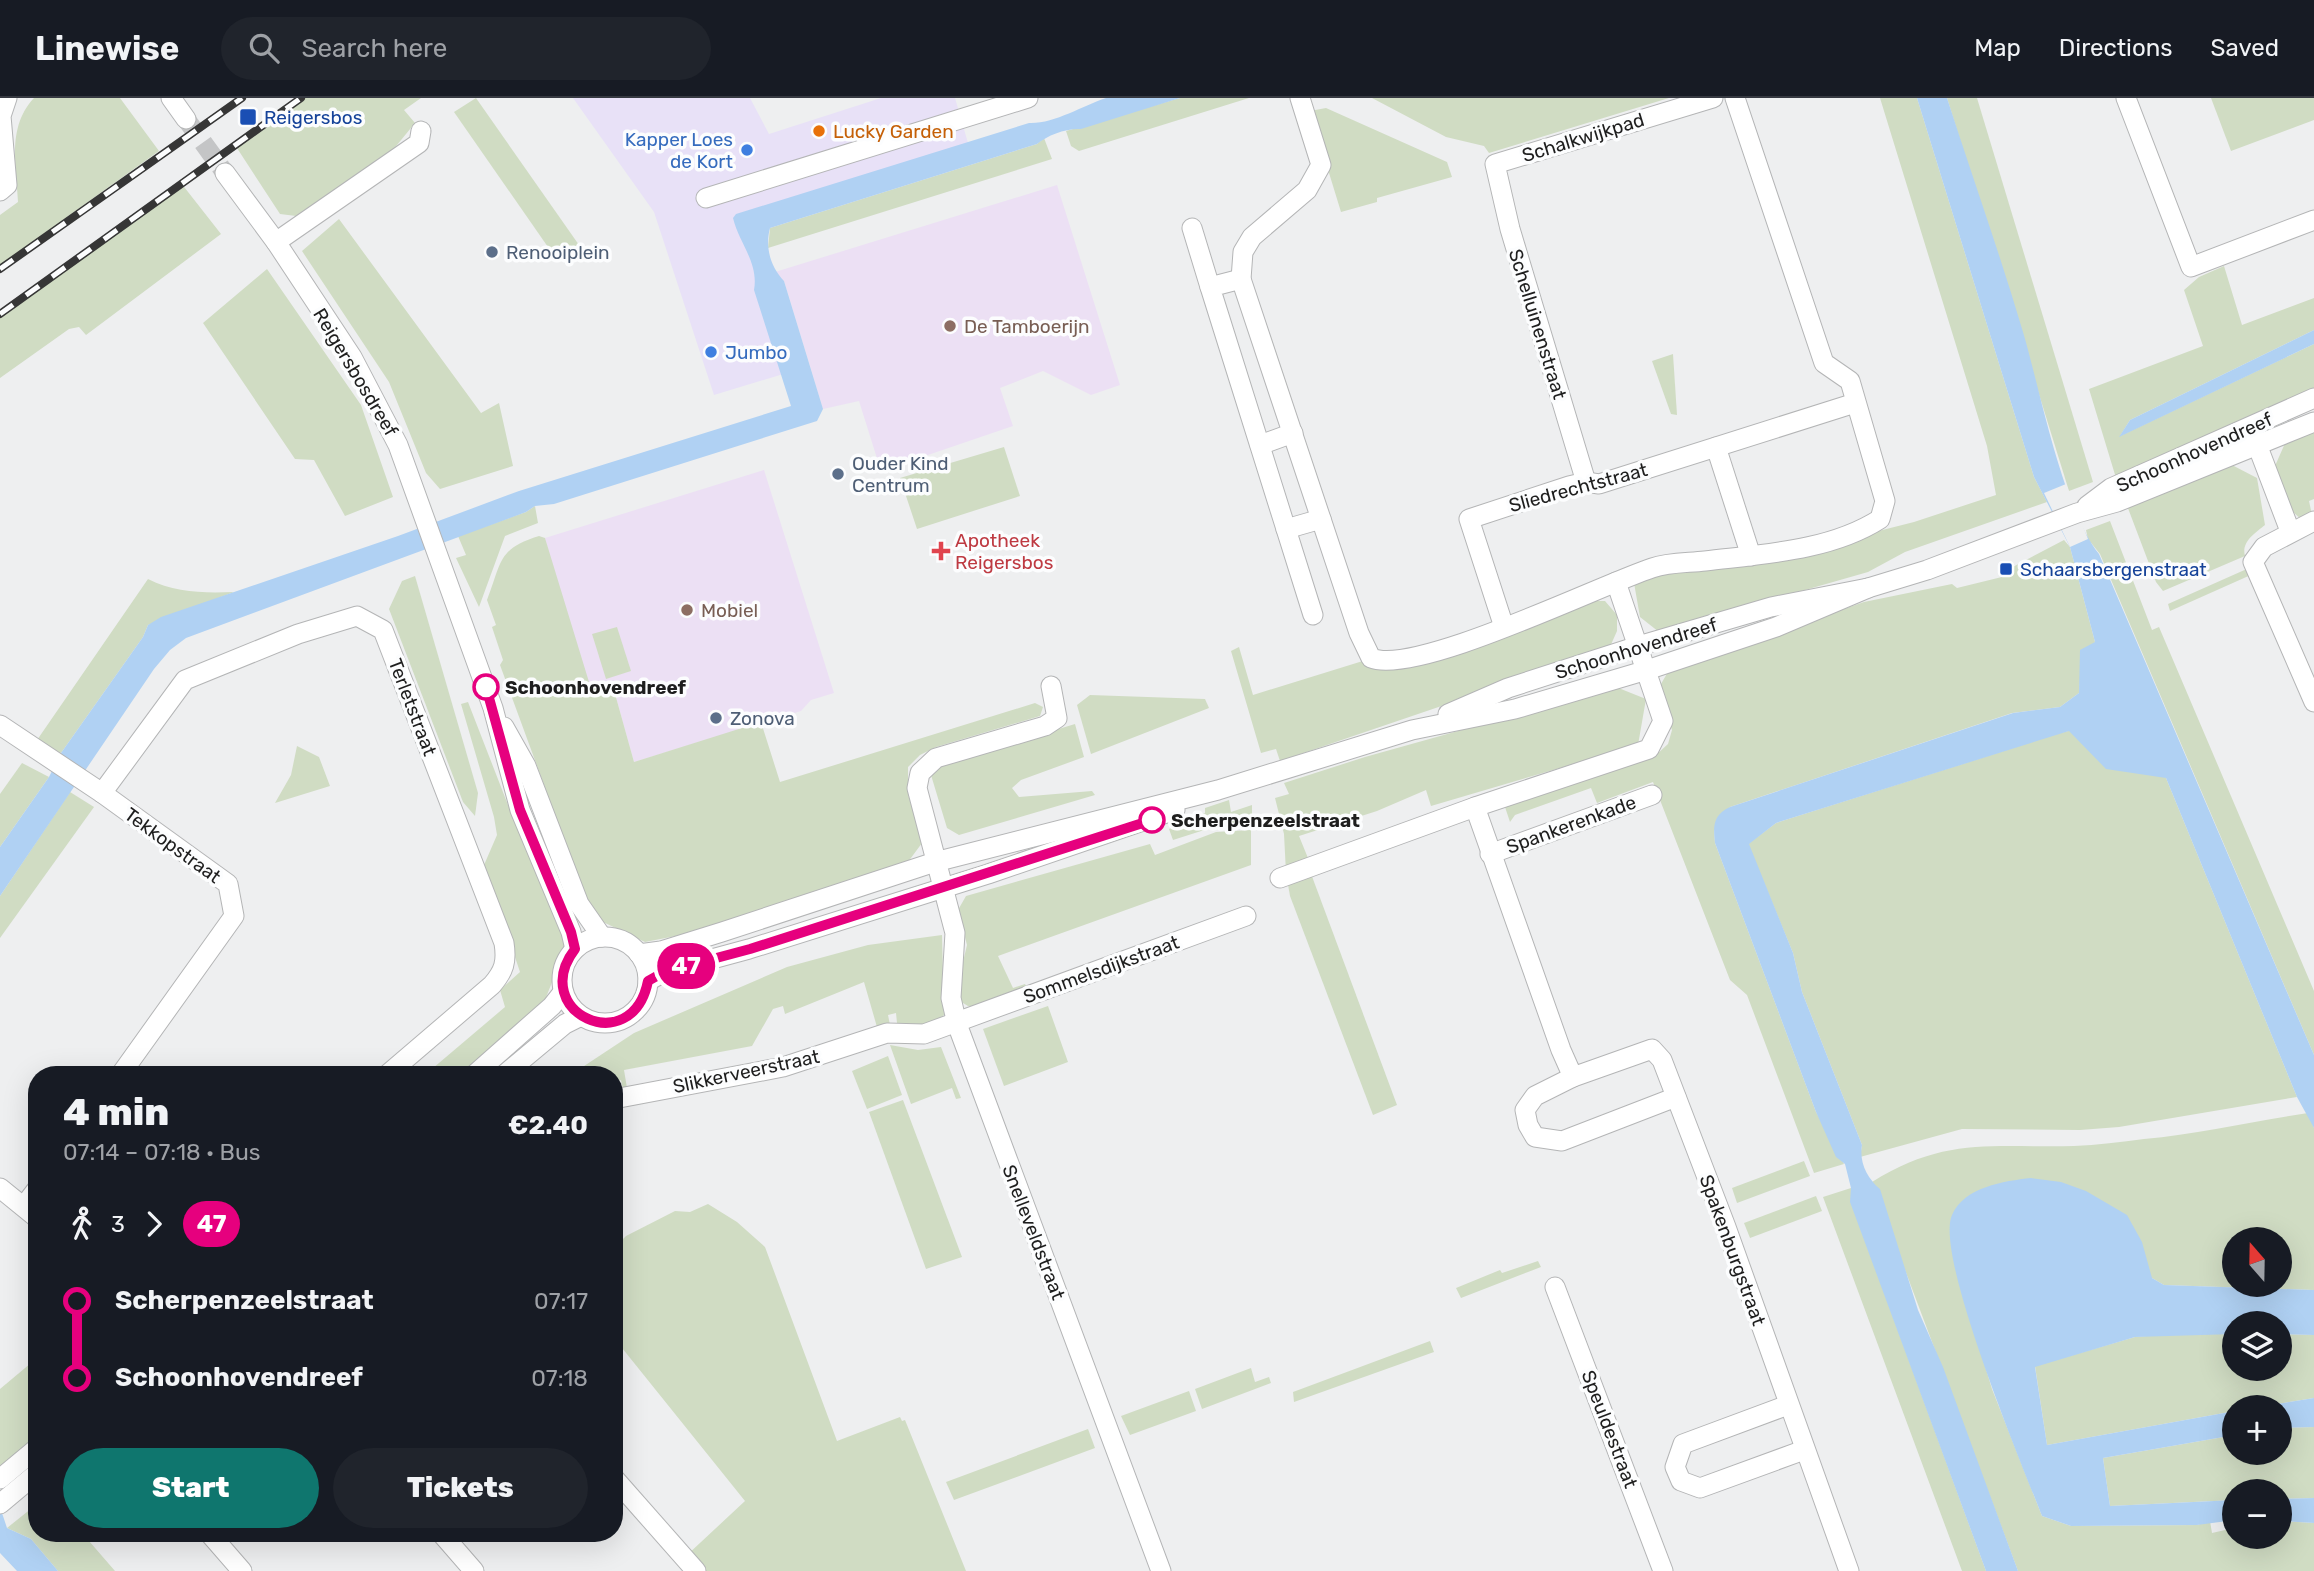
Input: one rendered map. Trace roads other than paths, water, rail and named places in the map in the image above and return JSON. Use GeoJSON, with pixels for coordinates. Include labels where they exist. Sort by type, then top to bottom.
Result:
{"type":"FeatureCollection","features":[{"type":"Feature","properties":{"kind":"street"},"geometry":{"type":"LineString","coordinates":[[171,98],[186,120]]}},
{"type":"Feature","properties":{"kind":"street"},"geometry":{"type":"LineString","coordinates":[[706,198],[1028,98]]}},
{"type":"Feature","properties":{"kind":"street"},"geometry":{"type":"LineString","coordinates":[[1300,98],[1321,165],[1307,190],[1252,237],[1243,252],[1241,279],[1359,633],[1371,658],[1383,663],[1404,660],[1504,627],[1655,566],[1777,554],[1866,528],[1880,519],[1885,501],[1850,381],[1824,363],[1735,98]]}},
{"type":"Feature","properties":{"kind":"street","name":"Schalkwijkpad"},"geometry":{"type":"LineString","coordinates":[[1494,164],[1713,98]]}},
{"type":"Feature","properties":{"kind":"street"},"geometry":{"type":"LineString","coordinates":[[2126,98],[2191,267],[2314,220]]}},
{"type":"Feature","properties":{"kind":"street"},"geometry":{"type":"LineString","coordinates":[[0,191],[7,185],[2,111]]}},
{"type":"Feature","properties":{"kind":"street"},"geometry":{"type":"LineString","coordinates":[[276,242],[419,143],[421,131]]}},
{"type":"Feature","properties":{"kind":"street","name":"Schelluinenstraat"},"geometry":{"type":"LineString","coordinates":[[1494,164],[1510,229],[1586,482]]}},
{"type":"Feature","properties":{"kind":"street","name":"Reigersbosdreef"},"geometry":{"type":"LineString","coordinates":[[225,173],[276,242],[376,398],[442,563],[493,708],[520,810],[571,932],[575,949]]}},
{"type":"Feature","properties":{"kind":"street"},"geometry":{"type":"LineString","coordinates":[[1192,228],[1313,615]]}},
{"type":"Feature","properties":{"kind":"street"},"geometry":{"type":"LineString","coordinates":[[1210,287],[1241,279]]}},
{"type":"Feature","properties":{"kind":"street","name":"Schoonhovendreef"},"geometry":{"type":"LineString","coordinates":[[2077,513],[2111,488],[2314,398]]}},
{"type":"Feature","properties":{"kind":"street","name":"Sliedrechtstraat"},"geometry":{"type":"LineString","coordinates":[[1504,627],[1469,519],[1586,482],[1599,484],[1855,403]]}},
{"type":"Feature","properties":{"kind":"street","name":"Schoonhovendreef"},"geometry":{"type":"LineString","coordinates":[[1412,730],[1508,688],[1638,646],[1771,607],[1868,588],[1927,570],[2077,513],[2117,502],[2314,422]]}},
{"type":"Feature","properties":{"kind":"street"},"geometry":{"type":"LineString","coordinates":[[2250,426],[2290,531]]}},
{"type":"Feature","properties":{"kind":"street"},"geometry":{"type":"LineString","coordinates":[[1260,445],[1293,433]]}},
{"type":"Feature","properties":{"kind":"street"},"geometry":{"type":"LineString","coordinates":[[1716,447],[1751,556]]}},
{"type":"Feature","properties":{"kind":"street"},"geometry":{"type":"LineString","coordinates":[[1286,529],[1321,519]]}},
{"type":"Feature","properties":{"kind":"street"},"geometry":{"type":"LineString","coordinates":[[2314,521],[2290,531],[2264,547],[2253,562],[2314,702]]}},
{"type":"Feature","properties":{"kind":"street"},"geometry":{"type":"LineString","coordinates":[[1280,878],[1475,807],[1649,749],[1663,720],[1616,582]]}},
{"type":"Feature","properties":{"kind":"street","name":"Schoonhovendreef"},"geometry":{"type":"LineString","coordinates":[[639,954],[661,951],[935,862],[1218,790],[1412,730],[1515,709],[1647,670],[1776,627],[1868,588]]}},
{"type":"Feature","properties":{"kind":"street","name":"Terletstraat"},"geometry":{"type":"LineString","coordinates":[[102,793],[185,680],[298,634],[357,615],[383,630],[504,943],[506,957],[504,971],[492,985],[397,1066]]}},
{"type":"Feature","properties":{"kind":"street","name":"Snelleveldstraat"},"geometry":{"type":"LineString","coordinates":[[1051,686],[1057,718],[1045,726],[936,758],[920,773],[917,788],[957,943],[951,998],[957,1024],[1161,1571]]}},
{"type":"Feature","properties":{"kind":"street","name":"Reigersbosdreef"},"geometry":{"type":"LineString","coordinates":[[493,708],[526,766],[579,904],[602,937]]}},
{"type":"Feature","properties":{"kind":"street","name":"Tekkopstraat"},"geometry":{"type":"LineString","coordinates":[[0,725],[102,793],[228,884],[234,916],[127,1066]]}},
{"type":"Feature","properties":{"kind":"street","name":"Schoonhovendreef"},"geometry":{"type":"LineString","coordinates":[[648,981],[664,972],[750,949],[1152,820],[1218,790]]}},
{"type":"Feature","properties":{"kind":"street","name":"Spankerenkade"},"geometry":{"type":"LineString","coordinates":[[1490,853],[1652,795]]}},
{"type":"Feature","properties":{"kind":"street"},"geometry":{"type":"LineString","coordinates":[[1475,807],[1573,1077]]}},
{"type":"Feature","properties":{"kind":"street","name":"Sommelsdijkstraat"},"geometry":{"type":"LineString","coordinates":[[957,1024],[972,1015],[1246,916]]}},
{"type":"Feature","properties":{"kind":"street"},"geometry":{"type":"LineString","coordinates":[[602,937],[616,938],[639,954],[648,981],[645,996],[637,1009],[625,1018],[610,1023],[595,1022],[581,1016],[570,1006],[563,992],[562,976],[566,961],[575,949],[588,940],[602,937]]}},
{"type":"Feature","properties":{"kind":"street"},"geometry":{"type":"LineString","coordinates":[[484,1066],[552,1006],[563,992]]}},
{"type":"Feature","properties":{"kind":"street"},"geometry":{"type":"LineString","coordinates":[[515,1066],[565,1024],[581,1016]]}},
{"type":"Feature","properties":{"kind":"street","name":"Slikkerveerstraat"},"geometry":{"type":"LineString","coordinates":[[623,1097],[783,1067],[887,1033],[924,1034],[957,1024]]}},
{"type":"Feature","properties":{"kind":"street","name":"Spakenburgstraat"},"geometry":{"type":"LineString","coordinates":[[1676,1097],[1562,1141],[1535,1137],[1528,1125],[1525,1110],[1535,1096],[1573,1077],[1652,1049],[1662,1060],[1726,1227],[1787,1405],[1849,1571]]}},
{"type":"Feature","properties":{"kind":"street"},"geometry":{"type":"LineString","coordinates":[[0,1188],[28,1210]]}},
{"type":"Feature","properties":{"kind":"street","name":"Speuldestraat"},"geometry":{"type":"LineString","coordinates":[[1555,1287],[1663,1571]]}},
{"type":"Feature","properties":{"kind":"street"},"geometry":{"type":"LineString","coordinates":[[1787,1405],[1683,1444],[1675,1468],[1681,1481],[1700,1488],[1804,1450]]}},
{"type":"Feature","properties":{"kind":"street"},"geometry":{"type":"LineString","coordinates":[[0,1479],[28,1456]]}},
{"type":"Feature","properties":{"kind":"street"},"geometry":{"type":"LineString","coordinates":[[3,1502],[28,1481]]}},
{"type":"Feature","properties":{"kind":"street"},"geometry":{"type":"LineString","coordinates":[[623,1488],[696,1571]]}},
{"type":"Feature","properties":{"kind":"street"},"geometry":{"type":"LineString","coordinates":[[217,1542],[242,1571]]}},
{"type":"Feature","properties":{"kind":"street"},"geometry":{"type":"LineString","coordinates":[[449,1542],[474,1571]]}},
{"type":"Feature","properties":{"kind":"water"},"geometry":{"type":"Polygon","coordinates":[[[1106,98],[1180,98],[1081,129],[1058,133],[1037,144],[770,228],[770,256],[784,281],[823,409],[817,421],[554,504],[535,506],[526,512],[186,638],[170,650],[154,669],[0,896],[0,847],[49,777],[61,753],[143,637],[148,625],[161,617],[398,536],[519,491],[791,406],[754,290],[754,271],[733,218],[736,214],[1029,123],[1058,118],[1106,98]]]}},
{"type":"Feature","properties":{"kind":"water"},"geometry":{"type":"Polygon","coordinates":[[[1917,98],[1947,98],[2014,303],[2063,479],[2074,508],[2099,554],[2314,1055],[2314,1128],[2297,1097],[2166,778],[2106,769],[2069,731],[1776,823],[1749,844],[1793,953],[1802,992],[1862,1145],[1865,1169],[1880,1189],[1918,1310],[1943,1367],[2018,1571],[1986,1571],[1850,1202],[1851,1188],[1845,1164],[1836,1157],[1816,1112],[1714,837],[1717,817],[1730,807],[2013,713],[2060,707],[2079,693],[2080,650],[2095,642],[2070,547],[2034,477],[1917,98]]]}},
{"type":"Feature","properties":{"kind":"water"},"geometry":{"type":"Polygon","coordinates":[[[2314,330],[2314,344],[2119,437],[2130,420],[2314,330]]]}},
{"type":"Feature","properties":{"kind":"water"},"geometry":{"type":"Polygon","coordinates":[[[2031,1178],[2061,1182],[2086,1191],[2127,1215],[2142,1242],[2152,1278],[2164,1285],[2222,1287],[2222,1297],[2292,1297],[2292,1289],[2314,1290],[2314,1335],[2292,1334],[2292,1311],[2222,1311],[2222,1334],[2135,1337],[2035,1367],[2047,1445],[2222,1413],[2222,1437],[2103,1458],[2110,1506],[2222,1501],[2222,1522],[2197,1525],[2071,1526],[2042,1516],[1983,1362],[1956,1272],[1950,1237],[1952,1215],[1958,1205],[1975,1192],[2009,1181],[2031,1178]]]}},
{"type":"Feature","properties":{"kind":"water"},"geometry":{"type":"Polygon","coordinates":[[[2314,1398],[2314,1427],[2292,1428],[2292,1402],[2314,1398]]]}},
{"type":"Feature","properties":{"kind":"water"},"geometry":{"type":"Polygon","coordinates":[[[2314,1498],[2314,1523],[2292,1522],[2292,1499],[2314,1498]]]}},
{"type":"Feature","properties":{"kind":"water"},"geometry":{"type":"Polygon","coordinates":[[[0,1507],[7,1528],[28,1538],[28,1542],[34,1542],[58,1571],[17,1571],[0,1553],[0,1507]]]}},
{"type":"Feature","properties":{"kind":"tunnel"},"geometry":{"type":"LineString","coordinates":[[186,119],[225,173]]}},
{"type":"Feature","properties":{"kind":"railway"},"geometry":{"type":"LineString","coordinates":[[0,269],[242,98]]}},
{"type":"Feature","properties":{"kind":"railway"},"geometry":{"type":"LineString","coordinates":[[0,314],[301,98]]}},
{"type":"Feature","properties":{"kind":"place","name":"Reigersbos"},"geometry":{"type":"Point","coordinates":[248,117]}},
{"type":"Feature","properties":{"kind":"place","name":"Lucky Garden"},"geometry":{"type":"Point","coordinates":[819,131]}},
{"type":"Feature","properties":{"kind":"place","name":"Kapper Loes de Kort"},"geometry":{"type":"Point","coordinates":[747,150]}},
{"type":"Feature","properties":{"kind":"place","name":"Renooiplein"},"geometry":{"type":"Point","coordinates":[492,252]}},
{"type":"Feature","properties":{"kind":"place","name":"De Tamboerijn"},"geometry":{"type":"Point","coordinates":[950,326]}},
{"type":"Feature","properties":{"kind":"place","name":"Jumbo"},"geometry":{"type":"Point","coordinates":[711,352]}},
{"type":"Feature","properties":{"kind":"place","name":"Ouder Kind Centrum"},"geometry":{"type":"Point","coordinates":[838,474]}},
{"type":"Feature","properties":{"kind":"place","name":"Apotheek Reigersbos"},"geometry":{"type":"Point","coordinates":[941,551]}},
{"type":"Feature","properties":{"kind":"place","name":"Schaarsbergenstraat"},"geometry":{"type":"Point","coordinates":[2006,569]}},
{"type":"Feature","properties":{"kind":"place","name":"Mobiel"},"geometry":{"type":"Point","coordinates":[687,610]}},
{"type":"Feature","properties":{"kind":"place","name":"Schoonhovendreef"},"geometry":{"type":"Point","coordinates":[486,687]}},
{"type":"Feature","properties":{"kind":"place","name":"Zonova"},"geometry":{"type":"Point","coordinates":[716,718]}},
{"type":"Feature","properties":{"kind":"place","name":"Scherpenzeelstraat"},"geometry":{"type":"Point","coordinates":[1152,820]}}]}
